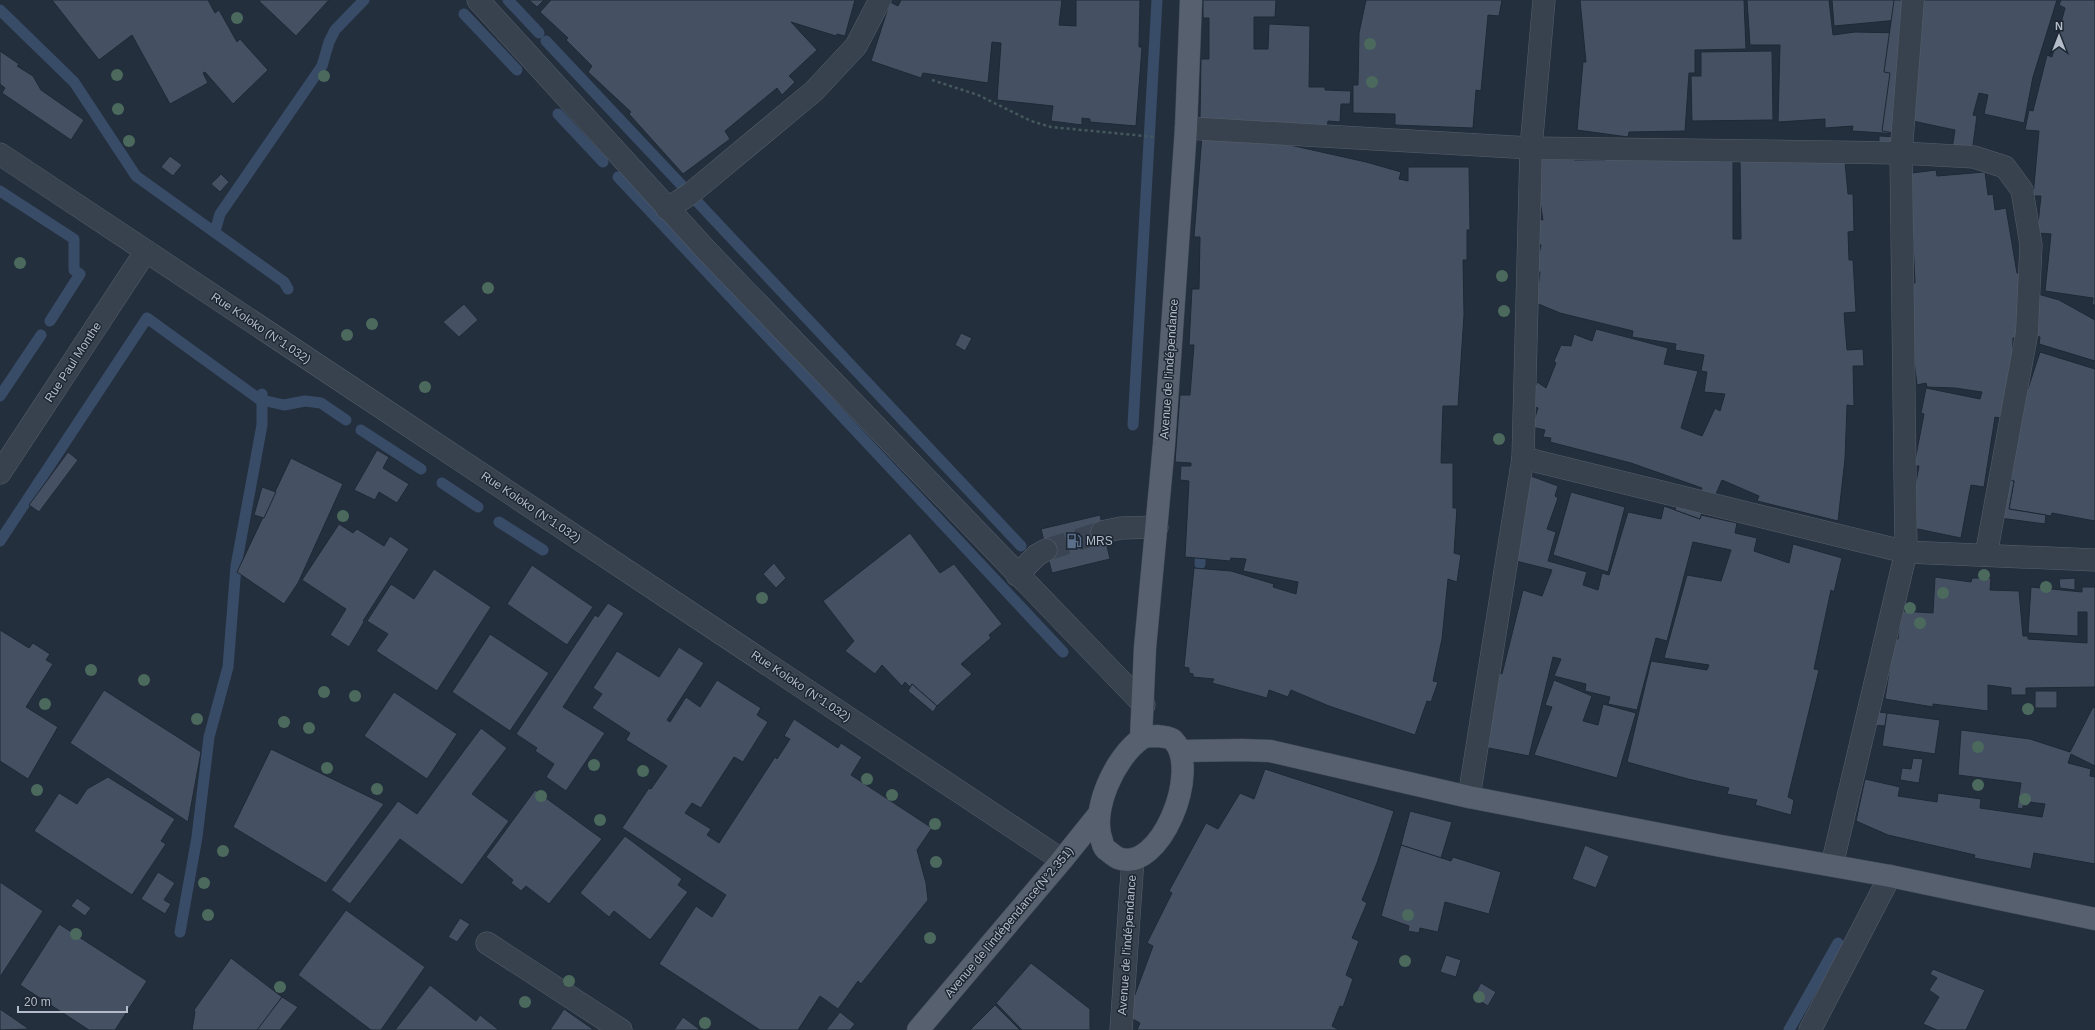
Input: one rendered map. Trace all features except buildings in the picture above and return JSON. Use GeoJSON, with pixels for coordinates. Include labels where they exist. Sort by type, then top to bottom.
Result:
{"type":"FeatureCollection","features":[{"type":"Feature","properties":{"kind":"main road","name":"Avenue de l'indépendance"},"geometry":{"type":"LineString","coordinates":[[1141,738],[1144,705],[1145,648],[1157,527],[1186,134],[1191,0]]}},
{"type":"Feature","properties":{"kind":"main road"},"geometry":{"type":"LineString","coordinates":[[1158,736],[1172,739],[1180,751],[1183,782],[1167,829],[1149,851],[1133,859],[1119,858],[1105,849],[1099,834],[1099,814],[1102,796],[1109,780],[1122,759],[1141,738],[1158,736]]}},
{"type":"Feature","properties":{"kind":"main road"},"geometry":{"type":"LineString","coordinates":[[1180,751],[1270,751],[1469,797],[1721,846],[1890,876],[2095,919]]}},
{"type":"Feature","properties":{"kind":"main road","name":"Avenue de l'indépendance(N°2.351)"},"geometry":{"type":"LineString","coordinates":[[918,1030],[1099,814]]}},
{"type":"Feature","properties":{"kind":"street"},"geometry":{"type":"LineString","coordinates":[[478,0],[667,209],[1017,575],[1144,705]]}},
{"type":"Feature","properties":{"kind":"street"},"geometry":{"type":"LineString","coordinates":[[667,209],[690,194],[814,92],[856,46],[880,0]]}},
{"type":"Feature","properties":{"kind":"street"},"geometry":{"type":"LineString","coordinates":[[1469,797],[1523,458],[1531,148],[1544,0]]}},
{"type":"Feature","properties":{"kind":"street"},"geometry":{"type":"LineString","coordinates":[[1832,865],[1906,552],[1901,153],[1913,0]]}},
{"type":"Feature","properties":{"kind":"street"},"geometry":{"type":"LineString","coordinates":[[1186,134],[1531,148],[1901,153],[1974,158],[2005,167],[2022,190],[2031,245],[2027,332],[1986,555]]}},
{"type":"Feature","properties":{"kind":"street","name":"Rue Koloko (N°1.032)"},"geometry":{"type":"LineString","coordinates":[[0,154],[1062,860]]}},
{"type":"Feature","properties":{"kind":"street","name":"Rue Paul Monthe"},"geometry":{"type":"LineString","coordinates":[[0,473],[146,251]]}},
{"type":"Feature","properties":{"kind":"street"},"geometry":{"type":"LineString","coordinates":[[1523,458],[1906,552],[2095,560]]}},
{"type":"Feature","properties":{"kind":"street"},"geometry":{"type":"LineString","coordinates":[[1102,532],[1121,528],[1157,527]]}},
{"type":"Feature","properties":{"kind":"street"},"geometry":{"type":"LineString","coordinates":[[1017,575],[1037,555],[1046,550]]}},
{"type":"Feature","properties":{"kind":"street","name":"Avenue de l'indépendance"},"geometry":{"type":"LineString","coordinates":[[1121,1030],[1133,859]]}},
{"type":"Feature","properties":{"kind":"street"},"geometry":{"type":"LineString","coordinates":[[1810,1030],[1890,876]]}},
{"type":"Feature","properties":{"kind":"street"},"geometry":{"type":"LineString","coordinates":[[487,943],[621,1030]]}},
{"type":"Feature","properties":{"kind":"path"},"geometry":{"type":"LineString","coordinates":[[932,80],[978,95],[1031,120],[1051,127],[1186,134]]}},
{"type":"Feature","properties":{"kind":"waterway"},"geometry":{"type":"LineString","coordinates":[[216,228],[220,214],[322,66],[329,42],[335,30],[364,0]]}},
{"type":"Feature","properties":{"kind":"waterway"},"geometry":{"type":"LineString","coordinates":[[508,0],[539,33]]}},
{"type":"Feature","properties":{"kind":"waterway"},"geometry":{"type":"LineString","coordinates":[[1133,425],[1157,0]]}},
{"type":"Feature","properties":{"kind":"waterway"},"geometry":{"type":"LineString","coordinates":[[0,10],[74,82],[136,176],[284,282],[288,289]]}},
{"type":"Feature","properties":{"kind":"waterway"},"geometry":{"type":"LineString","coordinates":[[464,14],[517,70]]}},
{"type":"Feature","properties":{"kind":"waterway"},"geometry":{"type":"LineString","coordinates":[[546,41],[1021,546]]}},
{"type":"Feature","properties":{"kind":"waterway"},"geometry":{"type":"LineString","coordinates":[[558,114],[603,162]]}},
{"type":"Feature","properties":{"kind":"waterway"},"geometry":{"type":"LineString","coordinates":[[618,177],[1063,652]]}},
{"type":"Feature","properties":{"kind":"waterway"},"geometry":{"type":"LineString","coordinates":[[0,191],[74,239],[74,270],[80,274],[50,321]]}},
{"type":"Feature","properties":{"kind":"waterway"},"geometry":{"type":"LineString","coordinates":[[0,541],[147,318],[259,399]]}},
{"type":"Feature","properties":{"kind":"waterway"},"geometry":{"type":"LineString","coordinates":[[0,396],[41,335]]}},
{"type":"Feature","properties":{"kind":"waterway"},"geometry":{"type":"LineString","coordinates":[[180,932],[197,837],[209,737],[228,667],[236,566],[262,425],[262,394]]}},
{"type":"Feature","properties":{"kind":"waterway"},"geometry":{"type":"LineString","coordinates":[[266,401],[284,405],[305,401],[321,403],[346,420]]}},
{"type":"Feature","properties":{"kind":"waterway"},"geometry":{"type":"LineString","coordinates":[[361,430],[421,469]]}},
{"type":"Feature","properties":{"kind":"waterway"},"geometry":{"type":"LineString","coordinates":[[442,483],[478,507]]}},
{"type":"Feature","properties":{"kind":"waterway"},"geometry":{"type":"LineString","coordinates":[[499,522],[543,550]]}},
{"type":"Feature","properties":{"kind":"waterway"},"geometry":{"type":"LineString","coordinates":[[1200,564],[1201,543]]}},
{"type":"Feature","properties":{"kind":"waterway"},"geometry":{"type":"LineString","coordinates":[[1789,1030],[1838,943]]}},
{"type":"Feature","properties":{"kind":"tunnel"},"geometry":{"type":"LineString","coordinates":[[1046,550],[1102,532]]}},
{"type":"Feature","properties":{"kind":"place","name":"MRS"},"geometry":{"type":"Point","coordinates":[1074,541]}}]}
